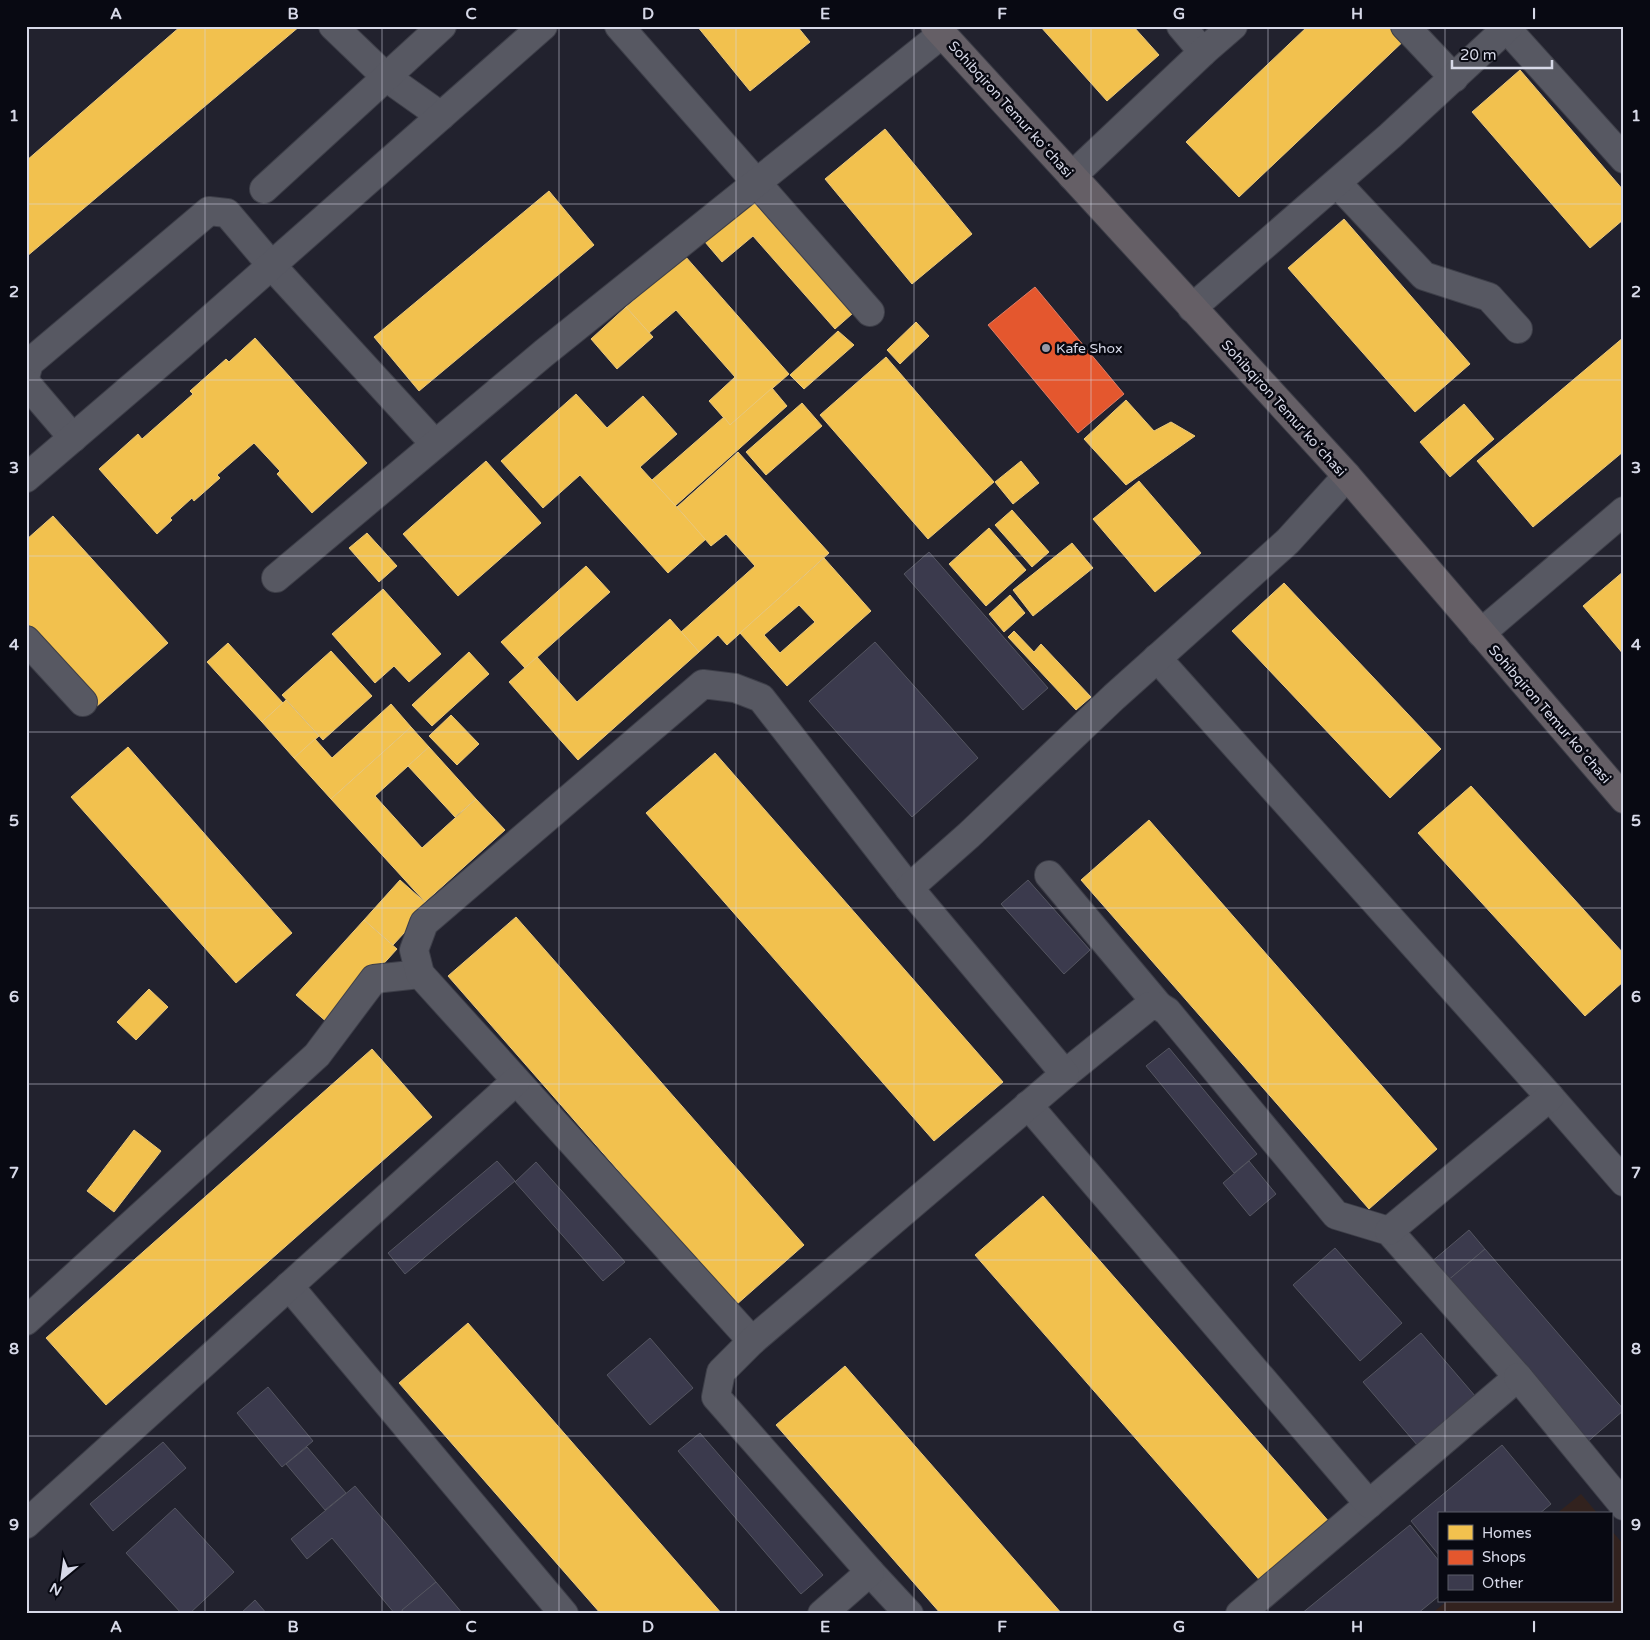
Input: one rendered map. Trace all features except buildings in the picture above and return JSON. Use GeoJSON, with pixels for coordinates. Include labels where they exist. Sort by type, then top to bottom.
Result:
{"type":"FeatureCollection","features":[{"type":"Feature","properties":{"kind":"main road","name":"Sohibqiron Temur koʻchasi"},"geometry":{"type":"LineString","coordinates":[[938,30],[1346,476],[1624,799]]}},
{"type":"Feature","properties":{"kind":"lane"},"geometry":{"type":"LineString","coordinates":[[333,26],[386,77],[441,116]]}},
{"type":"Feature","properties":{"kind":"lane"},"geometry":{"type":"LineString","coordinates":[[264,189],[442,26]]}},
{"type":"Feature","properties":{"kind":"lane"},"geometry":{"type":"LineString","coordinates":[[26,478],[272,266],[543,26]]}},
{"type":"Feature","properties":{"kind":"lane"},"geometry":{"type":"LineString","coordinates":[[619,26],[870,312]]}},
{"type":"Feature","properties":{"kind":"lane"},"geometry":{"type":"LineString","coordinates":[[1181,26],[1203,52]]}},
{"type":"Feature","properties":{"kind":"lane"},"geometry":{"type":"LineString","coordinates":[[1072,176],[1233,26]]}},
{"type":"Feature","properties":{"kind":"lane"},"geometry":{"type":"LineString","coordinates":[[1406,26],[1454,78]]}},
{"type":"Feature","properties":{"kind":"lane"},"geometry":{"type":"LineString","coordinates":[[1192,308],[1337,183],[1508,27],[1624,159]]}},
{"type":"Feature","properties":{"kind":"lane"},"geometry":{"type":"LineString","coordinates":[[276,578],[551,346],[756,182],[938,30]]}},
{"type":"Feature","properties":{"kind":"lane"},"geometry":{"type":"LineString","coordinates":[[1337,183],[1424,276],[1489,297],[1518,329]]}},
{"type":"Feature","properties":{"kind":"lane"},"geometry":{"type":"LineString","coordinates":[[26,374],[29,363],[209,211],[227,213],[272,266],[435,444]]}},
{"type":"Feature","properties":{"kind":"lane"},"geometry":{"type":"LineString","coordinates":[[26,383],[73,438]]}},
{"type":"Feature","properties":{"kind":"lane"},"geometry":{"type":"LineString","coordinates":[[909,888],[969,835],[1156,658],[1288,541],[1346,476]]}},
{"type":"Feature","properties":{"kind":"lane"},"geometry":{"type":"LineString","coordinates":[[1481,633],[1624,511]]}},
{"type":"Feature","properties":{"kind":"lane"},"geometry":{"type":"LineString","coordinates":[[26,640],[82,702]]}},
{"type":"Feature","properties":{"kind":"lane"},"geometry":{"type":"LineString","coordinates":[[1156,658],[1624,1182]]}},
{"type":"Feature","properties":{"kind":"lane"},"geometry":{"type":"LineString","coordinates":[[752,1341],[420,974],[414,950],[424,923],[703,684],[735,688],[761,698],[909,888],[1065,1074]]}},
{"type":"Feature","properties":{"kind":"lane"},"geometry":{"type":"LineString","coordinates":[[1048,876],[1159,1006],[1167,1011],[1336,1215],[1389,1231],[1518,1377],[1624,1506]]}},
{"type":"Feature","properties":{"kind":"lane"},"geometry":{"type":"LineString","coordinates":[[26,1321],[317,1055],[374,979],[420,974]]}},
{"type":"Feature","properties":{"kind":"lane"},"geometry":{"type":"LineString","coordinates":[[909,1614],[716,1397],[721,1372],[752,1341],[1065,1074],[1149,1006],[1159,1006]]}},
{"type":"Feature","properties":{"kind":"lane"},"geometry":{"type":"LineString","coordinates":[[30,1512],[289,1286],[516,1080]]}},
{"type":"Feature","properties":{"kind":"lane"},"geometry":{"type":"LineString","coordinates":[[1389,1231],[1550,1097]]}},
{"type":"Feature","properties":{"kind":"lane"},"geometry":{"type":"LineString","coordinates":[[1028,1105],[1369,1504]]}},
{"type":"Feature","properties":{"kind":"lane"},"geometry":{"type":"LineString","coordinates":[[289,1286],[564,1614]]}},
{"type":"Feature","properties":{"kind":"lane"},"geometry":{"type":"LineString","coordinates":[[1240,1614],[1518,1377]]}},
{"type":"Feature","properties":{"kind":"lane"},"geometry":{"type":"LineString","coordinates":[[822,1614],[870,1572]]}},
{"type":"Feature","properties":{"kind":"shaded area"},"geometry":{"type":"Polygon","coordinates":[[[1581,1494],[1596,1512],[1558,1512],[1581,1494]]]}},
{"type":"Feature","properties":{"kind":"shaded area"},"geometry":{"type":"Polygon","coordinates":[[[1612,1531],[1624,1545],[1624,1614],[1431,1614],[1446,1602],[1612,1602],[1612,1531]]]}},
{"type":"Feature","properties":{"kind":"place","name":"Kafe Shox"},"geometry":{"type":"Point","coordinates":[1046,348]}}]}
